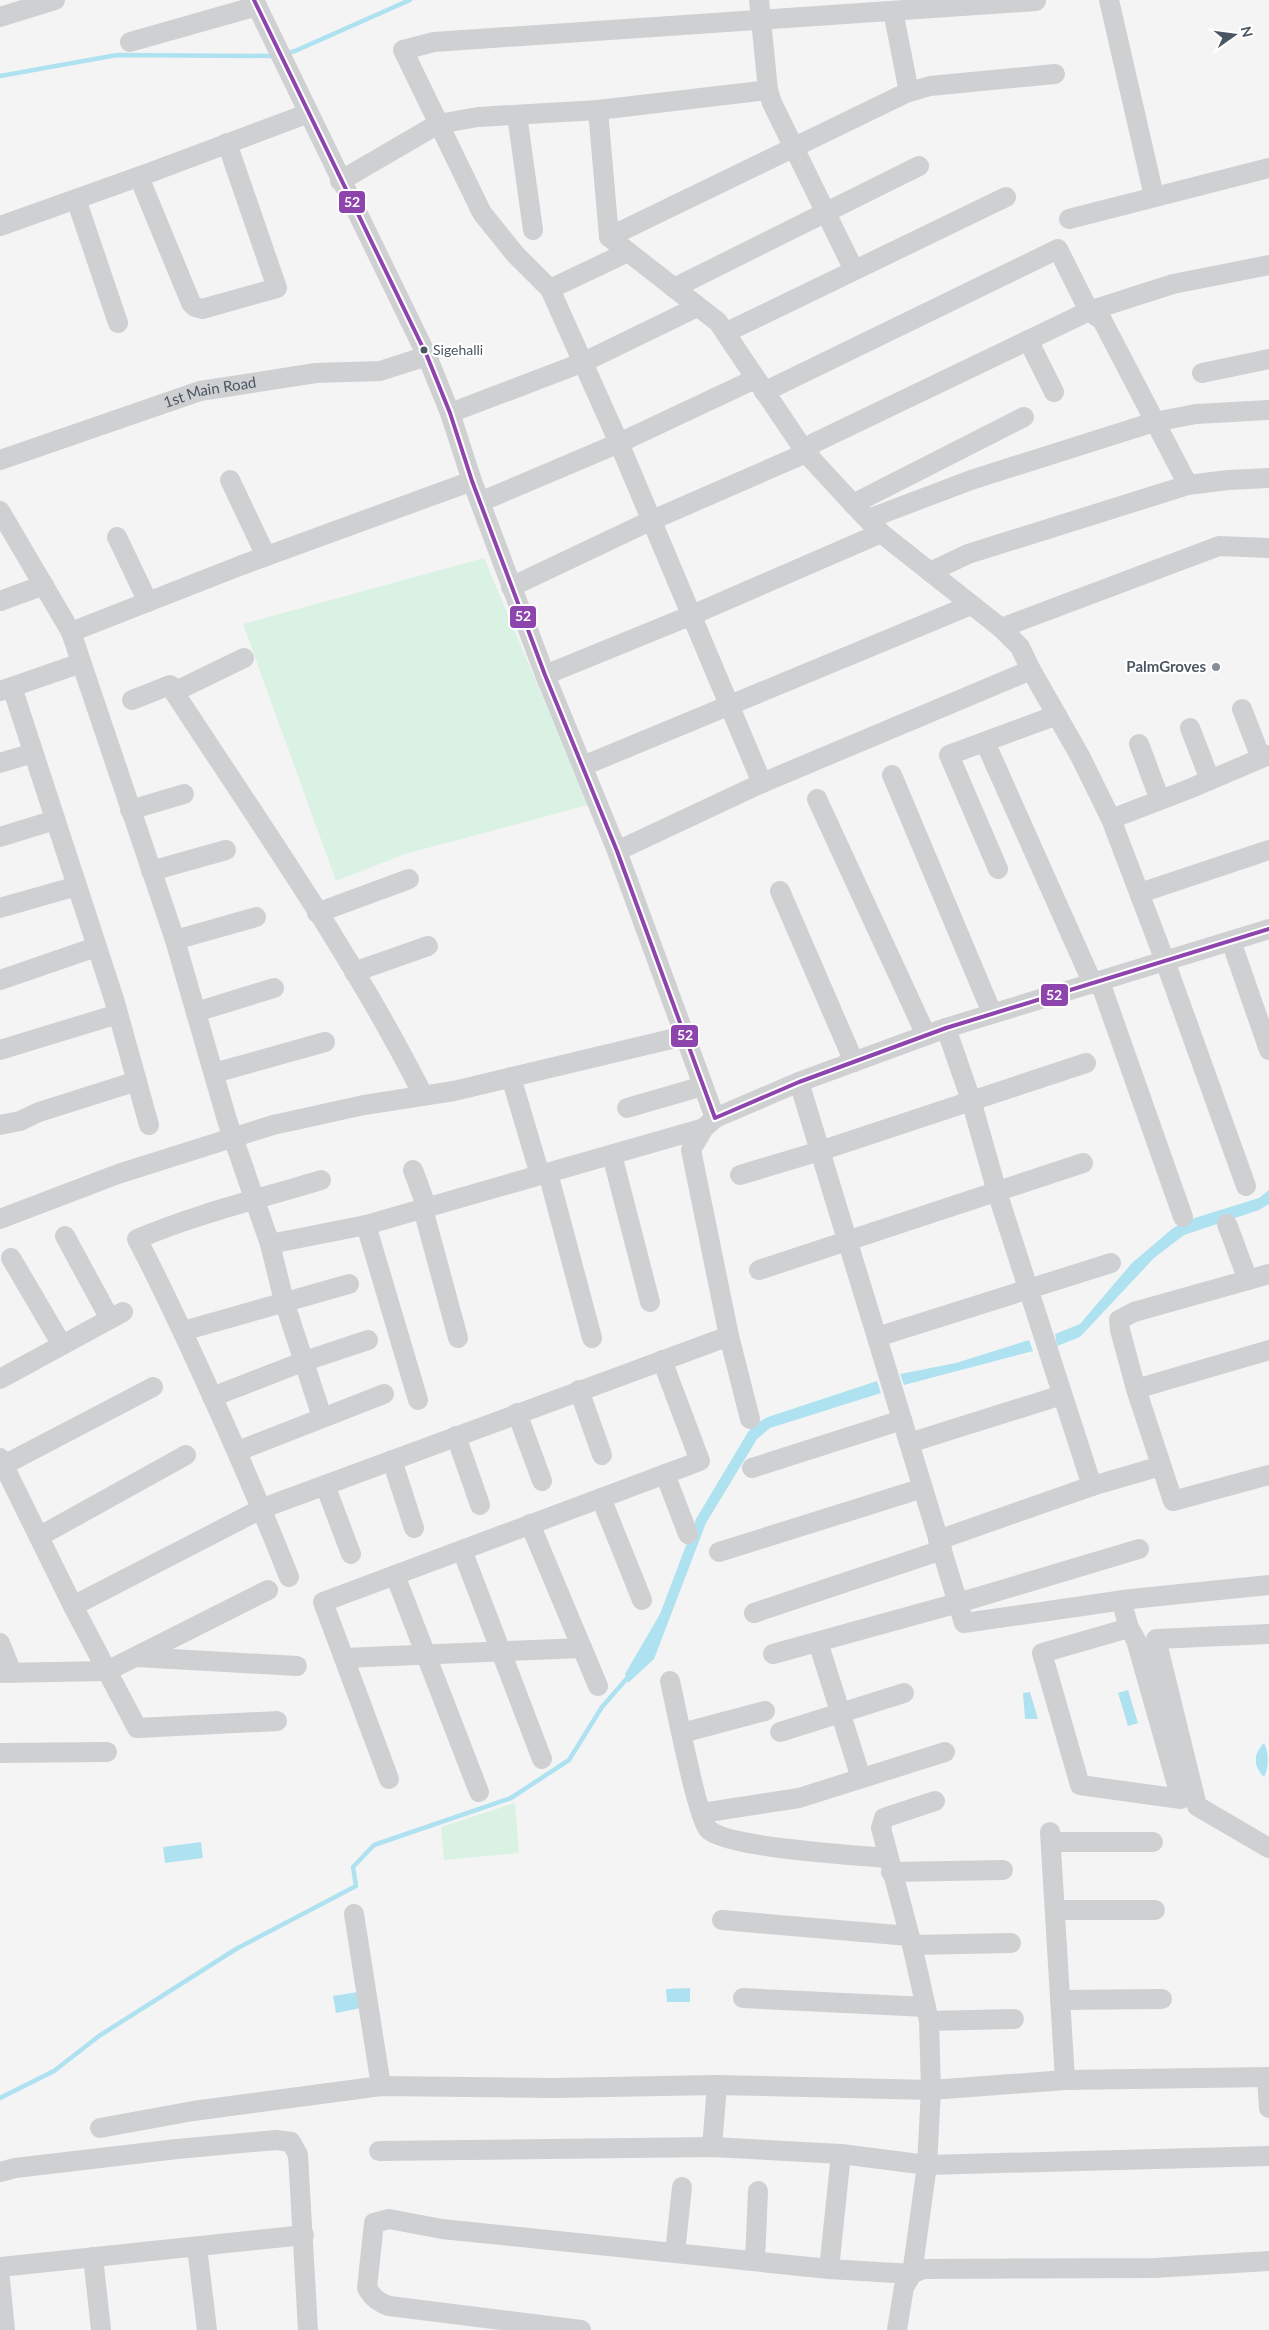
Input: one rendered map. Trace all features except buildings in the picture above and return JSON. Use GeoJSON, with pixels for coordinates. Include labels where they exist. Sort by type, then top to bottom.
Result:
{"type":"FeatureCollection","features":[{"type":"Feature","properties":{"kind":"street"},"geometry":{"type":"LineString","coordinates":[[0,18],[55,0]]}},
{"type":"Feature","properties":{"kind":"street"},"geometry":{"type":"LineString","coordinates":[[759,0],[768,90],[772,103],[854,270]]}},
{"type":"Feature","properties":{"kind":"street"},"geometry":{"type":"LineString","coordinates":[[1109,0],[1154,196]]}},
{"type":"Feature","properties":{"kind":"street"},"geometry":{"type":"LineString","coordinates":[[762,784],[731,705],[650,521],[584,362],[550,288],[515,254],[482,213],[403,50],[434,42],[1036,1]]}},
{"type":"Feature","properties":{"kind":"street"},"geometry":{"type":"LineString","coordinates":[[130,42],[256,3],[340,181],[427,356],[450,413],[472,481],[511,587],[617,851],[703,1086],[709,1123],[691,1150],[729,1336],[750,1419]]}},
{"type":"Feature","properties":{"kind":"street"},"geometry":{"type":"LineString","coordinates":[[893,11],[909,92]]}},
{"type":"Feature","properties":{"kind":"street"},"geometry":{"type":"LineString","coordinates":[[609,237],[909,92],[930,86],[1055,74]]}},
{"type":"Feature","properties":{"kind":"street"},"geometry":{"type":"LineString","coordinates":[[340,181],[438,124],[478,117],[598,110],[768,90]]}},
{"type":"Feature","properties":{"kind":"street"},"geometry":{"type":"LineString","coordinates":[[598,110],[609,237],[718,322],[727,332],[760,386],[806,453],[874,526],[1001,628],[1020,646],[1111,819],[1140,893],[1246,1186]]}},
{"type":"Feature","properties":{"kind":"street"},"geometry":{"type":"LineString","coordinates":[[0,226],[139,177],[309,113]]}},
{"type":"Feature","properties":{"kind":"street"},"geometry":{"type":"LineString","coordinates":[[517,115],[533,230]]}},
{"type":"Feature","properties":{"kind":"street"},"geometry":{"type":"LineString","coordinates":[[139,177],[191,303],[195,307],[202,309],[277,288],[227,143]]}},
{"type":"Feature","properties":{"kind":"street"},"geometry":{"type":"LineString","coordinates":[[674,288],[919,166]]}},
{"type":"Feature","properties":{"kind":"street"},"geometry":{"type":"LineString","coordinates":[[1069,219],[1269,168]]}},
{"type":"Feature","properties":{"kind":"street"},"geometry":{"type":"LineString","coordinates":[[727,332],[1006,197]]}},
{"type":"Feature","properties":{"kind":"street"},"geometry":{"type":"LineString","coordinates":[[76,199],[118,323]]}},
{"type":"Feature","properties":{"kind":"street"},"geometry":{"type":"LineString","coordinates":[[480,502],[760,386],[1058,249],[1089,311],[1102,320],[1188,485]]}},
{"type":"Feature","properties":{"kind":"street"},"geometry":{"type":"LineString","coordinates":[[550,288],[628,252]]}},
{"type":"Feature","properties":{"kind":"street"},"geometry":{"type":"LineString","coordinates":[[511,587],[650,521],[806,453],[814,443],[1089,311],[1173,284],[1269,265]]}},
{"type":"Feature","properties":{"kind":"street"},"geometry":{"type":"LineString","coordinates":[[450,413],[584,362],[697,307]]}},
{"type":"Feature","properties":{"kind":"street"},"geometry":{"type":"LineString","coordinates":[[1028,340],[1054,392]]}},
{"type":"Feature","properties":{"kind":"street","name":"1st Main Road"},"geometry":{"type":"LineString","coordinates":[[0,460],[200,391],[316,373],[380,371],[427,356]]}},
{"type":"Feature","properties":{"kind":"street"},"geometry":{"type":"LineString","coordinates":[[1202,373],[1269,359]]}},
{"type":"Feature","properties":{"kind":"street"},"geometry":{"type":"LineString","coordinates":[[545,675],[692,615],[971,480],[1154,422],[1196,414],[1269,410]]}},
{"type":"Feature","properties":{"kind":"street"},"geometry":{"type":"LineString","coordinates":[[852,504],[1024,417]]}},
{"type":"Feature","properties":{"kind":"street"},"geometry":{"type":"LineString","coordinates":[[930,572],[968,554],[1188,485],[1228,480],[1269,478]]}},
{"type":"Feature","properties":{"kind":"street"},"geometry":{"type":"LineString","coordinates":[[230,480],[266,556]]}},
{"type":"Feature","properties":{"kind":"street"},"geometry":{"type":"LineString","coordinates":[[71,632],[266,556],[472,481]]}},
{"type":"Feature","properties":{"kind":"street"},"geometry":{"type":"LineString","coordinates":[[0,511],[71,632],[175,940],[232,1137],[270,1244],[284,1301],[322,1417]]}},
{"type":"Feature","properties":{"kind":"street"},"geometry":{"type":"LineString","coordinates":[[117,537],[148,602]]}},
{"type":"Feature","properties":{"kind":"street"},"geometry":{"type":"LineString","coordinates":[[1001,628],[1219,546],[1269,548]]}},
{"type":"Feature","properties":{"kind":"street"},"geometry":{"type":"LineString","coordinates":[[0,601],[44,585]]}},
{"type":"Feature","properties":{"kind":"street"},"geometry":{"type":"LineString","coordinates":[[583,766],[971,605]]}},
{"type":"Feature","properties":{"kind":"street"},"geometry":{"type":"LineString","coordinates":[[244,658],[174,692],[318,913],[396,1040],[423,1095]]}},
{"type":"Feature","properties":{"kind":"street"},"geometry":{"type":"LineString","coordinates":[[81,663],[6,689],[33,753],[77,886],[118,1014],[150,1125]]}},
{"type":"Feature","properties":{"kind":"street"},"geometry":{"type":"LineString","coordinates":[[617,851],[762,784],[1031,670]]}},
{"type":"Feature","properties":{"kind":"street"},"geometry":{"type":"LineString","coordinates":[[132,700],[170,685],[174,687]]}},
{"type":"Feature","properties":{"kind":"street"},"geometry":{"type":"LineString","coordinates":[[1111,819],[1265,756],[1242,710]]}},
{"type":"Feature","properties":{"kind":"street"},"geometry":{"type":"LineString","coordinates":[[998,869],[949,755],[1057,715]]}},
{"type":"Feature","properties":{"kind":"street"},"geometry":{"type":"LineString","coordinates":[[1190,728],[1210,780]]}},
{"type":"Feature","properties":{"kind":"street"},"geometry":{"type":"LineString","coordinates":[[985,742],[1097,983],[1182,1217]]}},
{"type":"Feature","properties":{"kind":"street"},"geometry":{"type":"LineString","coordinates":[[1139,744],[1160,800]]}},
{"type":"Feature","properties":{"kind":"street"},"geometry":{"type":"LineString","coordinates":[[0,763],[33,753]]}},
{"type":"Feature","properties":{"kind":"street"},"geometry":{"type":"LineString","coordinates":[[892,775],[992,1013]]}},
{"type":"Feature","properties":{"kind":"street"},"geometry":{"type":"LineString","coordinates":[[130,810],[184,794]]}},
{"type":"Feature","properties":{"kind":"street"},"geometry":{"type":"LineString","coordinates":[[817,799],[926,1035]]}},
{"type":"Feature","properties":{"kind":"street"},"geometry":{"type":"LineString","coordinates":[[0,837],[55,820]]}},
{"type":"Feature","properties":{"kind":"street"},"geometry":{"type":"LineString","coordinates":[[151,872],[226,850]]}},
{"type":"Feature","properties":{"kind":"street"},"geometry":{"type":"LineString","coordinates":[[1140,893],[1269,850]]}},
{"type":"Feature","properties":{"kind":"street"},"geometry":{"type":"LineString","coordinates":[[318,913],[409,878]]}},
{"type":"Feature","properties":{"kind":"street"},"geometry":{"type":"LineString","coordinates":[[0,908],[77,886]]}},
{"type":"Feature","properties":{"kind":"street"},"geometry":{"type":"LineString","coordinates":[[780,891],[854,1062]]}},
{"type":"Feature","properties":{"kind":"street"},"geometry":{"type":"LineString","coordinates":[[175,940],[256,917]]}},
{"type":"Feature","properties":{"kind":"street"},"geometry":{"type":"LineString","coordinates":[[270,1244],[366,1225],[612,1155],[709,1123],[799,1082],[946,1028],[1097,983],[1269,928]]}},
{"type":"Feature","properties":{"kind":"street"},"geometry":{"type":"LineString","coordinates":[[1231,941],[1269,1050]]}},
{"type":"Feature","properties":{"kind":"street"},"geometry":{"type":"LineString","coordinates":[[354,972],[428,946]]}},
{"type":"Feature","properties":{"kind":"street"},"geometry":{"type":"LineString","coordinates":[[0,980],[96,948]]}},
{"type":"Feature","properties":{"kind":"street"},"geometry":{"type":"LineString","coordinates":[[196,1012],[274,988]]}},
{"type":"Feature","properties":{"kind":"street"},"geometry":{"type":"LineString","coordinates":[[0,1050],[118,1014]]}},
{"type":"Feature","properties":{"kind":"street"},"geometry":{"type":"LineString","coordinates":[[946,1028],[971,1100],[997,1192],[1092,1486]]}},
{"type":"Feature","properties":{"kind":"street"},"geometry":{"type":"LineString","coordinates":[[0,1219],[118,1174],[273,1125],[364,1105],[454,1091],[684,1036]]}},
{"type":"Feature","properties":{"kind":"street"},"geometry":{"type":"LineString","coordinates":[[214,1073],[325,1042]]}},
{"type":"Feature","properties":{"kind":"street"},"geometry":{"type":"LineString","coordinates":[[740,1175],[820,1151],[1086,1063]]}},
{"type":"Feature","properties":{"kind":"street"},"geometry":{"type":"LineString","coordinates":[[512,1077],[544,1174],[592,1338]]}},
{"type":"Feature","properties":{"kind":"street"},"geometry":{"type":"LineString","coordinates":[[0,1125],[20,1121],[39,1112],[137,1081]]}},
{"type":"Feature","properties":{"kind":"street"},"geometry":{"type":"LineString","coordinates":[[799,1082],[964,1623],[1121,1600],[1269,1585]]}},
{"type":"Feature","properties":{"kind":"street"},"geometry":{"type":"LineString","coordinates":[[627,1108],[703,1086]]}},
{"type":"Feature","properties":{"kind":"street"},"geometry":{"type":"LineString","coordinates":[[612,1155],[650,1302]]}},
{"type":"Feature","properties":{"kind":"street"},"geometry":{"type":"LineString","coordinates":[[760,1270],[1083,1163]]}},
{"type":"Feature","properties":{"kind":"street"},"geometry":{"type":"LineString","coordinates":[[413,1170],[425,1208],[458,1338]]}},
{"type":"Feature","properties":{"kind":"street"},"geometry":{"type":"LineString","coordinates":[[289,1577],[263,1508],[238,1451],[183,1331],[137,1239],[182,1220],[254,1201],[321,1180]]}},
{"type":"Feature","properties":{"kind":"street"},"geometry":{"type":"LineString","coordinates":[[1228,1224],[1248,1280]]}},
{"type":"Feature","properties":{"kind":"street"},"geometry":{"type":"LineString","coordinates":[[366,1225],[418,1400]]}},
{"type":"Feature","properties":{"kind":"street"},"geometry":{"type":"LineString","coordinates":[[0,1378],[116,1316],[65,1236]]}},
{"type":"Feature","properties":{"kind":"street"},"geometry":{"type":"LineString","coordinates":[[11,1258],[62,1345]]}},
{"type":"Feature","properties":{"kind":"street"},"geometry":{"type":"LineString","coordinates":[[877,1338],[1111,1263]]}},
{"type":"Feature","properties":{"kind":"street"},"geometry":{"type":"LineString","coordinates":[[1269,1274],[1134,1312],[1119,1320],[1136,1389],[1173,1501],[1269,1475]]}},
{"type":"Feature","properties":{"kind":"street"},"geometry":{"type":"LineString","coordinates":[[183,1331],[349,1284]]}},
{"type":"Feature","properties":{"kind":"street"},"geometry":{"type":"LineString","coordinates":[[73,1606],[263,1508],[729,1336]]}},
{"type":"Feature","properties":{"kind":"street"},"geometry":{"type":"LineString","coordinates":[[212,1397],[305,1361],[368,1340]]}},
{"type":"Feature","properties":{"kind":"street"},"geometry":{"type":"LineString","coordinates":[[1136,1389],[1269,1350]]}},
{"type":"Feature","properties":{"kind":"street"},"geometry":{"type":"LineString","coordinates":[[389,1780],[323,1602],[700,1461],[662,1360]]}},
{"type":"Feature","properties":{"kind":"street"},"geometry":{"type":"LineString","coordinates":[[153,1387],[2,1462],[73,1606],[137,1728],[277,1721]]}},
{"type":"Feature","properties":{"kind":"street"},"geometry":{"type":"LineString","coordinates":[[580,1390],[602,1455]]}},
{"type":"Feature","properties":{"kind":"street"},"geometry":{"type":"LineString","coordinates":[[238,1451],[384,1394]]}},
{"type":"Feature","properties":{"kind":"street"},"geometry":{"type":"LineString","coordinates":[[909,1444],[1062,1395]]}},
{"type":"Feature","properties":{"kind":"street"},"geometry":{"type":"LineString","coordinates":[[517,1413],[542,1481]]}},
{"type":"Feature","properties":{"kind":"street"},"geometry":{"type":"LineString","coordinates":[[752,1468],[902,1420]]}},
{"type":"Feature","properties":{"kind":"street"},"geometry":{"type":"LineString","coordinates":[[456,1436],[480,1506]]}},
{"type":"Feature","properties":{"kind":"street"},"geometry":{"type":"LineString","coordinates":[[40,1536],[186,1455]]}},
{"type":"Feature","properties":{"kind":"street"},"geometry":{"type":"LineString","coordinates":[[392,1460],[414,1528]]}},
{"type":"Feature","properties":{"kind":"street"},"geometry":{"type":"LineString","coordinates":[[754,1613],[940,1545],[1092,1486],[1161,1466]]}},
{"type":"Feature","properties":{"kind":"street"},"geometry":{"type":"LineString","coordinates":[[665,1474],[688,1534]]}},
{"type":"Feature","properties":{"kind":"street"},"geometry":{"type":"LineString","coordinates":[[325,1485],[351,1554]]}},
{"type":"Feature","properties":{"kind":"street"},"geometry":{"type":"LineString","coordinates":[[718,1552],[923,1488]]}},
{"type":"Feature","properties":{"kind":"street"},"geometry":{"type":"LineString","coordinates":[[601,1498],[642,1600]]}},
{"type":"Feature","properties":{"kind":"street"},"geometry":{"type":"LineString","coordinates":[[530,1524],[598,1686]]}},
{"type":"Feature","properties":{"kind":"street"},"geometry":{"type":"LineString","coordinates":[[773,1654],[958,1603],[1140,1549]]}},
{"type":"Feature","properties":{"kind":"street"},"geometry":{"type":"LineString","coordinates":[[462,1550],[542,1759]]}},
{"type":"Feature","properties":{"kind":"street"},"geometry":{"type":"LineString","coordinates":[[395,1575],[479,1792]]}},
{"type":"Feature","properties":{"kind":"street"},"geometry":{"type":"LineString","coordinates":[[0,1643],[6,1673],[107,1671],[268,1590]]}},
{"type":"Feature","properties":{"kind":"street"},"geometry":{"type":"LineString","coordinates":[[1121,1600],[1129,1628],[1136,1640],[1181,1799],[1080,1785],[1042,1653],[1129,1628]]}},
{"type":"Feature","properties":{"kind":"street"},"geometry":{"type":"LineString","coordinates":[[1269,1634],[1156,1639],[1197,1806],[1269,1848]]}},
{"type":"Feature","properties":{"kind":"street"},"geometry":{"type":"LineString","coordinates":[[818,1642],[861,1778]]}},
{"type":"Feature","properties":{"kind":"street"},"geometry":{"type":"LineString","coordinates":[[344,1658],[500,1653],[582,1648]]}},
{"type":"Feature","properties":{"kind":"street"},"geometry":{"type":"LineString","coordinates":[[135,1657],[297,1666]]}},
{"type":"Feature","properties":{"kind":"street"},"geometry":{"type":"LineString","coordinates":[[670,1681],[706,1828],[718,1837],[742,1843],[889,1865],[1003,1870]]}},
{"type":"Feature","properties":{"kind":"street"},"geometry":{"type":"LineString","coordinates":[[780,1732],[904,1693]]}},
{"type":"Feature","properties":{"kind":"street"},"geometry":{"type":"LineString","coordinates":[[682,1733],[765,1710]]}},
{"type":"Feature","properties":{"kind":"street"},"geometry":{"type":"LineString","coordinates":[[0,1753],[107,1752]]}},
{"type":"Feature","properties":{"kind":"street"},"geometry":{"type":"LineString","coordinates":[[702,1813],[799,1798],[945,1752]]}},
{"type":"Feature","properties":{"kind":"street"},"geometry":{"type":"LineString","coordinates":[[897,2330],[904,2287],[912,2274],[927,2165],[931,2090],[927,2014],[911,1940],[889,1865],[881,1828],[884,1818],[935,1801]]}},
{"type":"Feature","properties":{"kind":"street"},"geometry":{"type":"LineString","coordinates":[[1065,2080],[1050,1837],[1153,1842]]}},
{"type":"Feature","properties":{"kind":"street"},"geometry":{"type":"LineString","coordinates":[[1055,1910],[1155,1910]]}},
{"type":"Feature","properties":{"kind":"street"},"geometry":{"type":"LineString","coordinates":[[354,1914],[381,2086]]}},
{"type":"Feature","properties":{"kind":"street"},"geometry":{"type":"LineString","coordinates":[[722,1920],[911,1940],[1012,1943]]}},
{"type":"Feature","properties":{"kind":"street"},"geometry":{"type":"LineString","coordinates":[[743,1998],[927,2014],[1014,2019]]}},
{"type":"Feature","properties":{"kind":"street"},"geometry":{"type":"LineString","coordinates":[[1060,2000],[1162,1999]]}},
{"type":"Feature","properties":{"kind":"street"},"geometry":{"type":"LineString","coordinates":[[100,2128],[193,2112],[381,2086],[553,2088],[717,2085],[931,2090],[1065,2080],[1268,2077],[1269,2108]]}},
{"type":"Feature","properties":{"kind":"street"},"geometry":{"type":"LineString","coordinates":[[712,2147],[717,2085]]}},
{"type":"Feature","properties":{"kind":"street"},"geometry":{"type":"LineString","coordinates":[[0,2172],[15,2168],[177,2149],[276,2140],[291,2142],[298,2155],[308,2330]]}},
{"type":"Feature","properties":{"kind":"street"},"geometry":{"type":"LineString","coordinates":[[379,2151],[712,2147],[841,2154],[927,2165],[1269,2156]]}},
{"type":"Feature","properties":{"kind":"street"},"geometry":{"type":"LineString","coordinates":[[829,2269],[841,2154]]}},
{"type":"Feature","properties":{"kind":"street"},"geometry":{"type":"LineString","coordinates":[[676,2253],[682,2187]]}},
{"type":"Feature","properties":{"kind":"street"},"geometry":{"type":"LineString","coordinates":[[755,2261],[758,2191]]}},
{"type":"Feature","properties":{"kind":"street"},"geometry":{"type":"LineString","coordinates":[[581,2330],[389,2306],[381,2303],[372,2296],[368,2288],[374,2223],[389,2219],[442,2229],[829,2269],[912,2274],[923,2269],[1154,2268],[1269,2261]]}},
{"type":"Feature","properties":{"kind":"street"},"geometry":{"type":"LineString","coordinates":[[0,2267],[304,2235]]}},
{"type":"Feature","properties":{"kind":"street"},"geometry":{"type":"LineString","coordinates":[[196,2247],[207,2330]]}},
{"type":"Feature","properties":{"kind":"street"},"geometry":{"type":"LineString","coordinates":[[93,2257],[101,2330]]}},
{"type":"Feature","properties":{"kind":"street"},"geometry":{"type":"LineString","coordinates":[[0,2280],[5,2330]]}},
{"type":"Feature","properties":{"kind":"green space"},"geometry":{"type":"Polygon","coordinates":[[[484,558],[588,805],[405,854],[336,881],[243,624],[484,558]]]}},
{"type":"Feature","properties":{"kind":"green space"},"geometry":{"type":"Polygon","coordinates":[[[515,1803],[519,1853],[444,1860],[441,1827],[515,1803]]]}},
{"type":"Feature","properties":{"kind":"water"},"geometry":{"type":"Polygon","coordinates":[[[1269,1190],[1269,1204],[1259,1210],[1184,1235],[1154,1258],[1080,1337],[1057,1346],[1055,1334],[1080,1324],[1132,1263],[1172,1229],[1185,1221],[1259,1198],[1269,1190]]]}},
{"type":"Feature","properties":{"kind":"water"},"geometry":{"type":"Polygon","coordinates":[[[1029,1340],[1033,1351],[904,1385],[900,1374],[956,1363],[1029,1340]]]}},
{"type":"Feature","properties":{"kind":"water"},"geometry":{"type":"Polygon","coordinates":[[[877,1381],[881,1393],[770,1428],[757,1439],[706,1523],[654,1659],[628,1683],[625,1674],[660,1614],[696,1519],[748,1432],[755,1424],[768,1417],[877,1381]]]}},
{"type":"Feature","properties":{"kind":"water"},"geometry":{"type":"Polygon","coordinates":[[[1128,1690],[1138,1723],[1128,1726],[1118,1693],[1128,1690]]]}},
{"type":"Feature","properties":{"kind":"water"},"geometry":{"type":"Polygon","coordinates":[[[1030,1692],[1038,1719],[1025,1719],[1023,1693],[1030,1692]]]}},
{"type":"Feature","properties":{"kind":"water"},"geometry":{"type":"Polygon","coordinates":[[[1264,1743],[1268,1760],[1264,1777],[1256,1764],[1256,1756],[1264,1743]]]}},
{"type":"Feature","properties":{"kind":"water"},"geometry":{"type":"Polygon","coordinates":[[[201,1842],[203,1858],[165,1863],[163,1847],[201,1842]]]}},
{"type":"Feature","properties":{"kind":"water"},"geometry":{"type":"Polygon","coordinates":[[[690,1988],[690,2002],[667,2002],[666,1989],[690,1988]]]}},
{"type":"Feature","properties":{"kind":"water"},"geometry":{"type":"Polygon","coordinates":[[[358,1992],[361,2008],[336,2013],[333,1996],[358,1992]]]}},
{"type":"Feature","properties":{"kind":"waterway"},"geometry":{"type":"LineString","coordinates":[[287,53],[410,0]]}},
{"type":"Feature","properties":{"kind":"waterway"},"geometry":{"type":"LineString","coordinates":[[0,76],[117,55],[274,56]]}},
{"type":"Feature","properties":{"kind":"waterway"},"geometry":{"type":"LineString","coordinates":[[0,2098],[54,2071],[99,2036],[236,1949],[356,1886],[353,1867],[374,1845],[511,1798],[569,1760],[602,1707],[630,1675]]}},
{"type":"Feature","properties":{"kind":"transit line","name":"52"},"geometry":{"type":"LineString","coordinates":[[254,0],[427,356],[450,413],[472,481],[545,675],[617,851],[715,1118],[799,1082],[946,1028],[1269,929]]}},
{"type":"Feature","properties":{"kind":"place","name":"Sigehalli"},"geometry":{"type":"Point","coordinates":[424,350]}},
{"type":"Feature","properties":{"kind":"place","name":"PalmGroves"},"geometry":{"type":"Point","coordinates":[1216,667]}}]}
